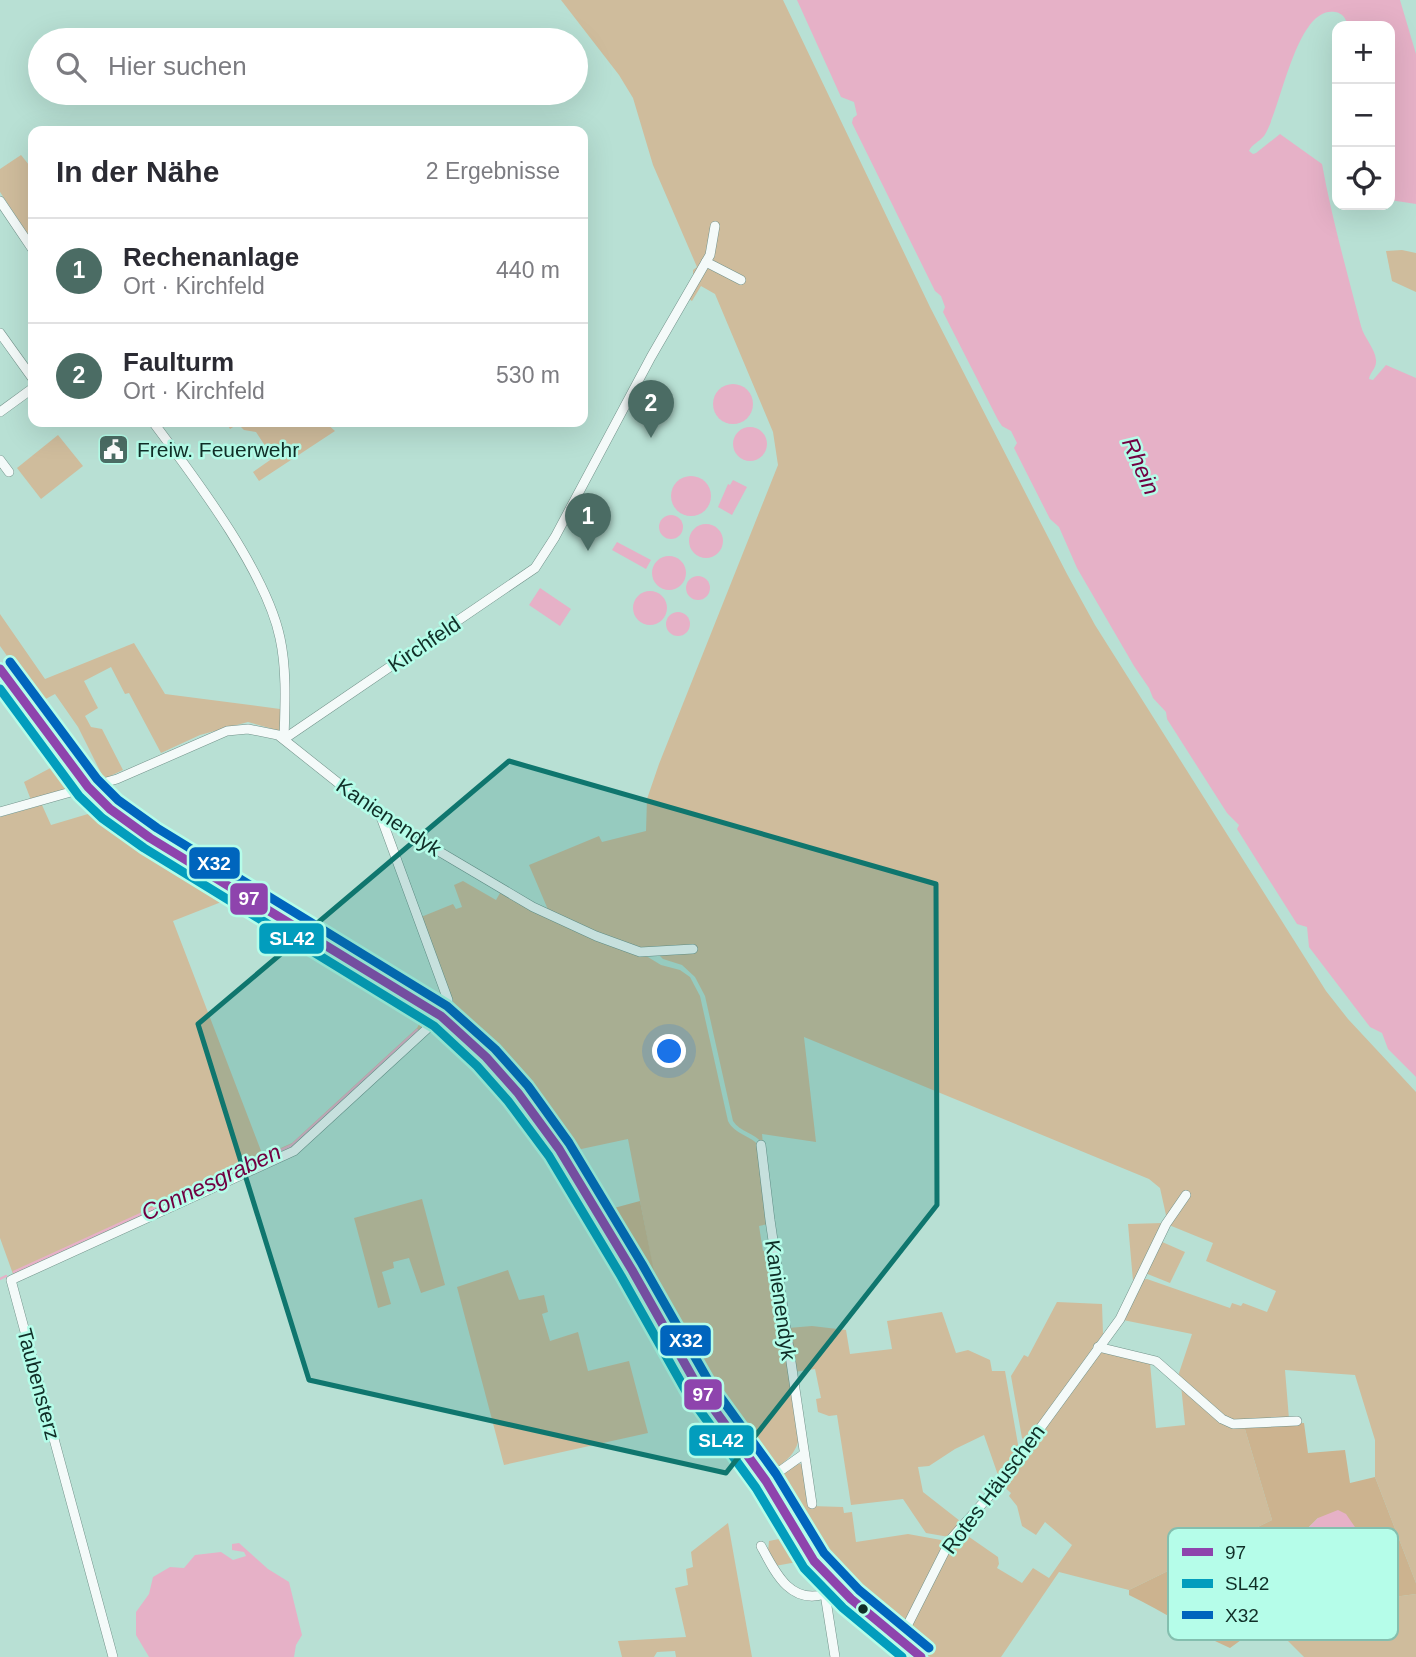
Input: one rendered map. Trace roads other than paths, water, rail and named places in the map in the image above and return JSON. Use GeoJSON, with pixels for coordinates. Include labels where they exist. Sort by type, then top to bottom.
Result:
{"type":"FeatureCollection","features":[{"type":"Feature","properties":{"kind":"main road"},"geometry":{"type":"LineString","coordinates":[[0,669],[88,788],[110,809],[150,838],[441,1016],[486,1057],[518,1093],[559,1149],[632,1269],[698,1387],[766,1481],[814,1561],[835,1584],[921,1657]]}},
{"type":"Feature","properties":{"kind":"street"},"geometry":{"type":"LineString","coordinates":[[0,201],[28,243]]}},
{"type":"Feature","properties":{"kind":"street","name":"Kirchfeld"},"geometry":{"type":"LineString","coordinates":[[284,739],[535,568],[555,537],[651,357],[710,255],[715,226]]}},
{"type":"Feature","properties":{"kind":"street"},"geometry":{"type":"LineString","coordinates":[[706,262],[741,281]]}},
{"type":"Feature","properties":{"kind":"street"},"geometry":{"type":"LineString","coordinates":[[0,333],[4,345],[28,373]]}},
{"type":"Feature","properties":{"kind":"street"},"geometry":{"type":"LineString","coordinates":[[0,412],[28,392]]}},
{"type":"Feature","properties":{"kind":"street"},"geometry":{"type":"LineString","coordinates":[[156,427],[237,544],[271,608],[280,638],[283,664],[284,739]]}},
{"type":"Feature","properties":{"kind":"street"},"geometry":{"type":"LineString","coordinates":[[0,460],[9,472]]}},
{"type":"Feature","properties":{"kind":"street","name":"Kanienendyk"},"geometry":{"type":"LineString","coordinates":[[0,812],[117,779],[203,739],[227,731],[248,729],[278,735],[381,817],[513,896],[596,936],[640,952],[694,949]]}},
{"type":"Feature","properties":{"kind":"street"},"geometry":{"type":"LineString","coordinates":[[381,817],[448,1000],[448,1006],[441,1016]]}},
{"type":"Feature","properties":{"kind":"street","name":"Taubensterz"},"geometry":{"type":"LineString","coordinates":[[113,1657],[11,1280],[294,1151],[441,1016]]}},
{"type":"Feature","properties":{"kind":"street","name":"Kanienendyk"},"geometry":{"type":"LineString","coordinates":[[761,1145],[812,1504]]}},
{"type":"Feature","properties":{"kind":"street","name":"Rotes Häuschen"},"geometry":{"type":"LineString","coordinates":[[900,1640],[951,1539],[998,1486],[1120,1319],[1166,1224],[1186,1195]]}},
{"type":"Feature","properties":{"kind":"street"},"geometry":{"type":"LineString","coordinates":[[1098,1347],[1156,1361],[1222,1419],[1233,1424],[1297,1421]]}},
{"type":"Feature","properties":{"kind":"street"},"geometry":{"type":"LineString","coordinates":[[766,1481],[804,1454]]}},
{"type":"Feature","properties":{"kind":"street"},"geometry":{"type":"LineString","coordinates":[[761,1546],[776,1574],[802,1597],[811,1599],[825,1594],[835,1584]]}},
{"type":"Feature","properties":{"kind":"street"},"geometry":{"type":"LineString","coordinates":[[825,1594],[835,1657]]}},
{"type":"Feature","properties":{"kind":"water","name":"Rhein"},"geometry":{"type":"Polygon","coordinates":[[[797,0],[1400,0],[1416,54],[1416,204],[1395,201],[1395,21],[1346,21],[1335,12],[1321,14],[1310,25],[1300,42],[1264,136],[1249,151],[1256,153],[1280,134],[1322,164],[1361,326],[1376,360],[1369,379],[1373,380],[1386,365],[1416,378],[1416,1077],[1388,1049],[1382,1033],[1370,1027],[1309,947],[1307,927],[1297,924],[1237,829],[1239,825],[1227,813],[1167,719],[1166,712],[1153,698],[1134,666],[1077,568],[1059,527],[1050,519],[1014,448],[1017,443],[1011,431],[998,420],[943,312],[945,307],[941,296],[935,291],[852,123],[857,115],[854,102],[841,97],[797,0]]]}},
{"type":"Feature","properties":{"kind":"water"},"geometry":{"type":"Polygon","coordinates":[[[733,384],[747,390],[753,404],[747,418],[733,424],[719,418],[713,404],[719,390],[733,384]]]}},
{"type":"Feature","properties":{"kind":"water"},"geometry":{"type":"Polygon","coordinates":[[[750,427],[762,432],[767,444],[762,456],[750,461],[738,456],[733,444],[738,432],[750,427]]]}},
{"type":"Feature","properties":{"kind":"water"},"geometry":{"type":"Polygon","coordinates":[[[691,476],[705,482],[711,496],[705,510],[691,516],[677,510],[671,496],[677,482],[691,476]]]}},
{"type":"Feature","properties":{"kind":"water"},"geometry":{"type":"Polygon","coordinates":[[[733,480],[747,487],[732,515],[718,507],[728,484],[733,480]]]}},
{"type":"Feature","properties":{"kind":"water"},"geometry":{"type":"Polygon","coordinates":[[[671,515],[680,518],[683,527],[680,536],[671,539],[662,536],[659,527],[662,518],[671,515]]]}},
{"type":"Feature","properties":{"kind":"water"},"geometry":{"type":"Polygon","coordinates":[[[706,524],[718,529],[723,541],[718,553],[706,558],[694,553],[689,541],[694,529],[706,524]]]}},
{"type":"Feature","properties":{"kind":"water"},"geometry":{"type":"Polygon","coordinates":[[[617,542],[651,560],[646,569],[612,550],[617,542]]]}},
{"type":"Feature","properties":{"kind":"water"},"geometry":{"type":"Polygon","coordinates":[[[669,556],[681,561],[686,573],[681,585],[669,590],[657,585],[652,573],[657,561],[669,556]]]}},
{"type":"Feature","properties":{"kind":"water"},"geometry":{"type":"Polygon","coordinates":[[[698,576],[707,579],[710,588],[707,597],[698,600],[689,597],[686,588],[689,579],[698,576]]]}},
{"type":"Feature","properties":{"kind":"water"},"geometry":{"type":"Polygon","coordinates":[[[540,588],[571,609],[560,626],[529,605],[540,588]]]}},
{"type":"Feature","properties":{"kind":"water"},"geometry":{"type":"Polygon","coordinates":[[[650,591],[662,596],[667,608],[662,620],[650,625],[638,620],[633,608],[638,596],[650,591]]]}},
{"type":"Feature","properties":{"kind":"water"},"geometry":{"type":"Polygon","coordinates":[[[678,612],[689,619],[690,624],[683,635],[678,636],[667,629],[666,624],[673,613],[678,612]]]}},
{"type":"Feature","properties":{"kind":"water"},"geometry":{"type":"Polygon","coordinates":[[[1338,1510],[1346,1514],[1356,1528],[1308,1528],[1318,1518],[1338,1510]]]}},
{"type":"Feature","properties":{"kind":"water"},"geometry":{"type":"Polygon","coordinates":[[[239,1543],[268,1569],[289,1582],[302,1635],[296,1645],[294,1657],[149,1657],[136,1635],[136,1612],[149,1594],[153,1577],[170,1567],[184,1568],[195,1555],[221,1552],[233,1560],[246,1556],[244,1552],[232,1550],[232,1544],[239,1543]]]}},
{"type":"Feature","properties":{"kind":"waterway","name":"Connesgraben"},"geometry":{"type":"LineString","coordinates":[[14,1272],[292,1145],[417,1030]]}},
{"type":"Feature","properties":{"kind":"waterway","name":"Connesgraben"},"geometry":{"type":"LineString","coordinates":[[0,1279],[6,1276]]}},
{"type":"Feature","properties":{"kind":"place","name":"Faulturm"},"geometry":{"type":"Point","coordinates":[651,438]}},
{"type":"Feature","properties":{"kind":"place","name":"Freiw. Feuerwehr"},"geometry":{"type":"Point","coordinates":[114,449]}},
{"type":"Feature","properties":{"kind":"place","name":"Rechenanlage"},"geometry":{"type":"Point","coordinates":[588,551]}}]}
